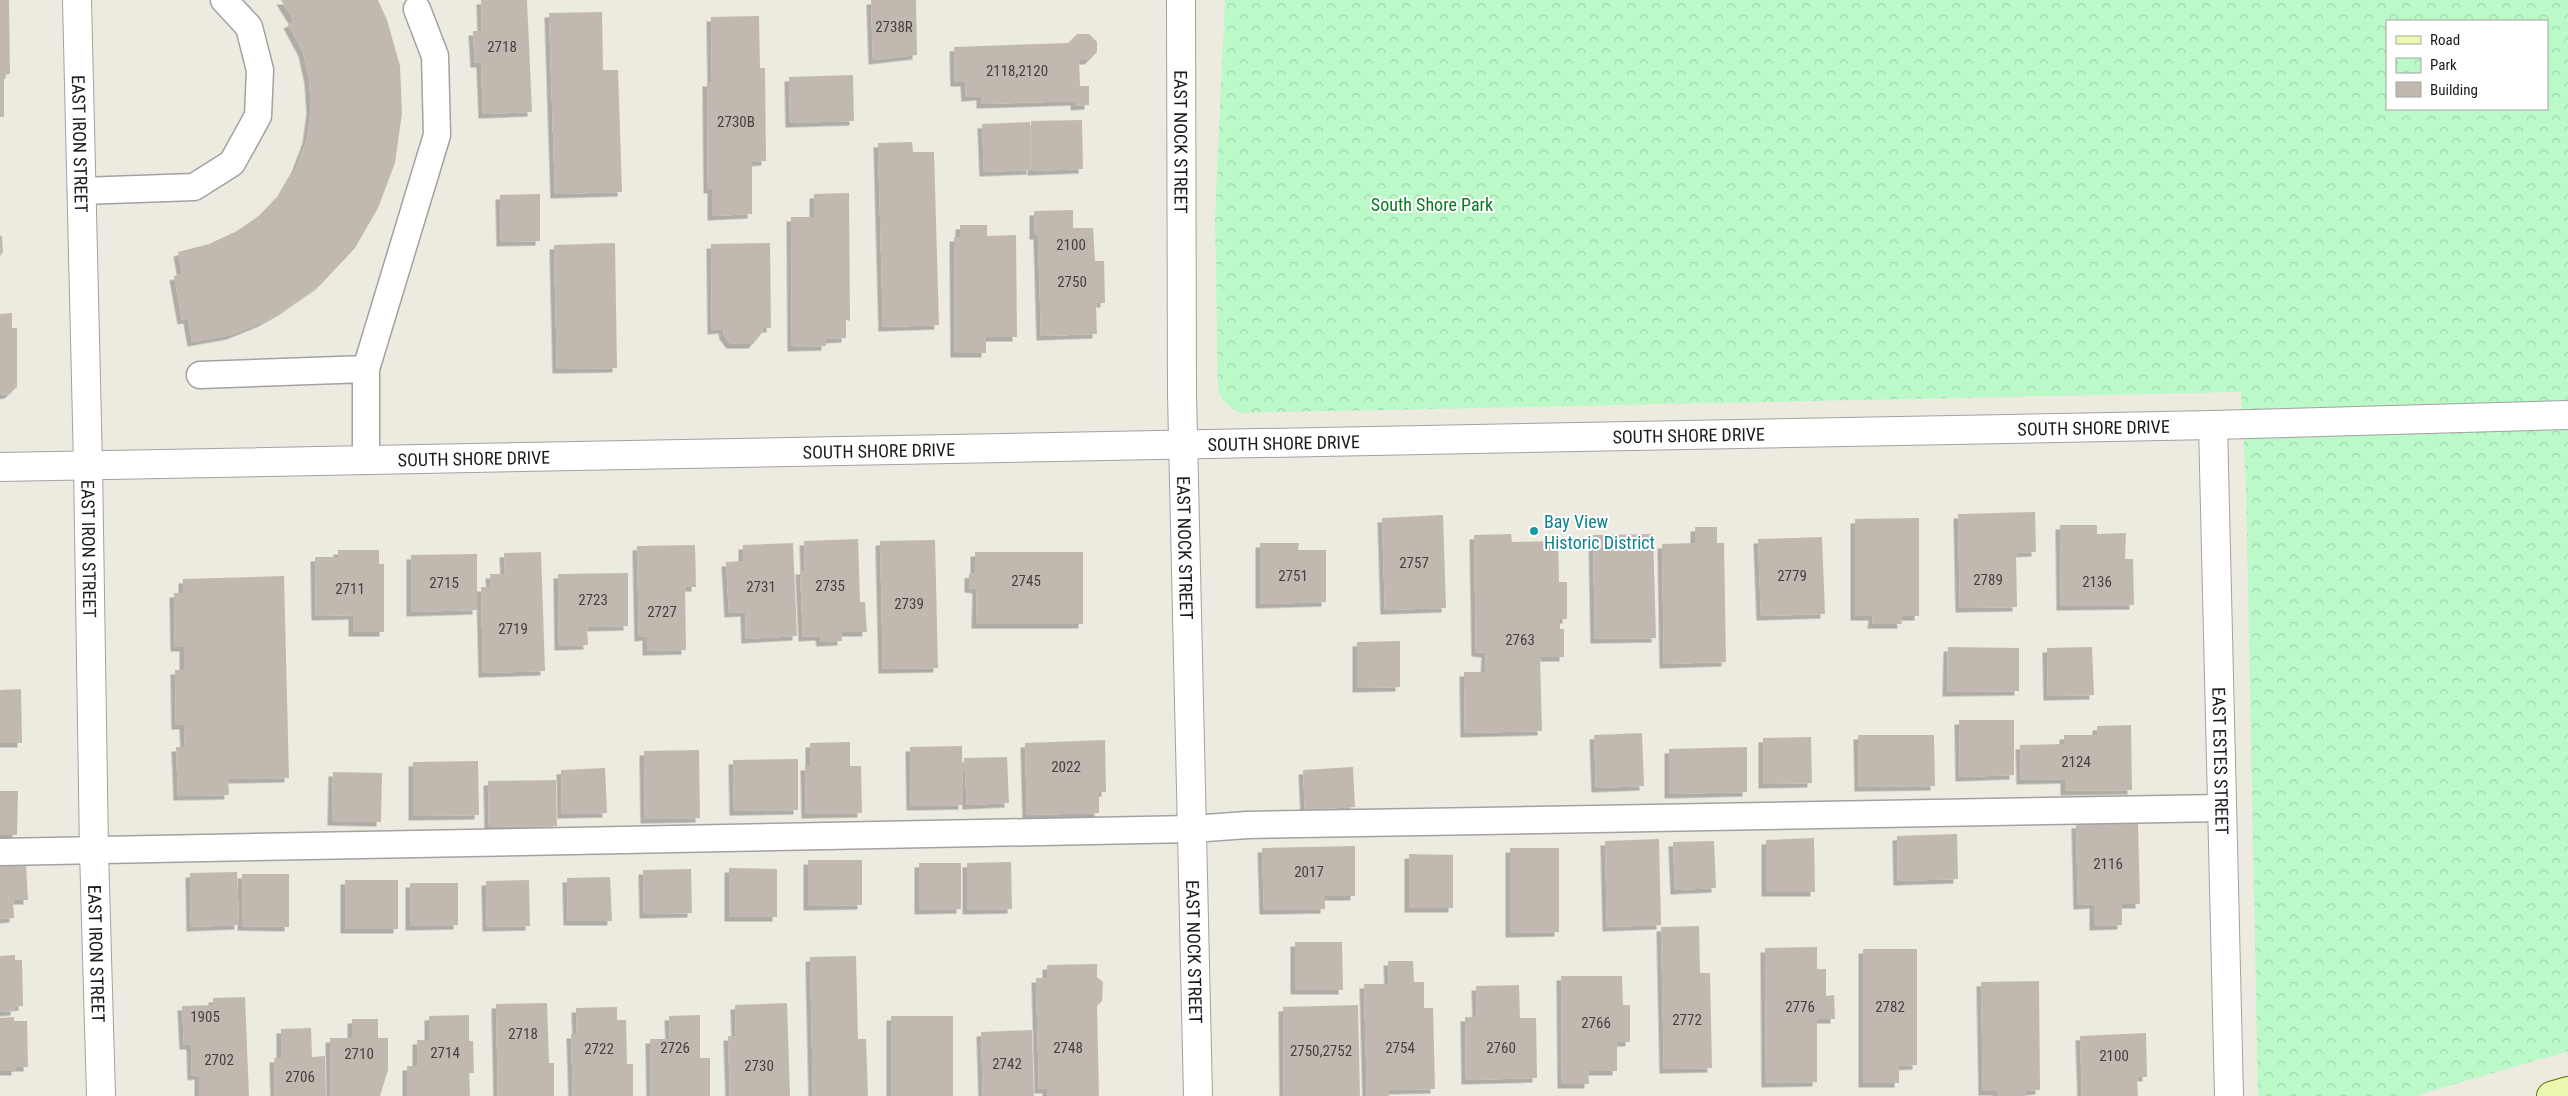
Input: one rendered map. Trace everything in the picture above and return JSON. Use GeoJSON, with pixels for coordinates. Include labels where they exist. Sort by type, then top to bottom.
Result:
{"type":"FeatureCollection","features":[{"type":"Feature","properties":{"kind":"street","name":"EAST IRON STREET"},"geometry":{"type":"LineString","coordinates":[[77,0],[88,465],[94,851],[101,1096]]}},
{"type":"Feature","properties":{"kind":"street","name":"EAST NOCK STREET"},"geometry":{"type":"LineString","coordinates":[[1181,0],[1184,445],[1198,1096]]}},
{"type":"Feature","properties":{"kind":"street","name":"SOUTH SHORE DRIVE"},"geometry":{"type":"LineString","coordinates":[[0,466],[2213,426],[2568,416]]}},
{"type":"Feature","properties":{"kind":"street","name":"EAST ESTES STREET"},"geometry":{"type":"LineString","coordinates":[[2213,426],[2229,1096]]}},
{"type":"Feature","properties":{"kind":"street"},"geometry":{"type":"LineString","coordinates":[[2552,1096],[2568,1091]]}},
{"type":"Feature","properties":{"kind":"lane"},"geometry":{"type":"LineString","coordinates":[[81,191],[194,187],[232,163],[258,116],[260,70],[249,28],[224,0]]}},
{"type":"Feature","properties":{"kind":"lane"},"geometry":{"type":"LineString","coordinates":[[366,460],[366,369],[437,135],[435,56],[417,9]]}},
{"type":"Feature","properties":{"kind":"lane"},"geometry":{"type":"LineString","coordinates":[[200,375],[366,369]]}},
{"type":"Feature","properties":{"kind":"lane"},"geometry":{"type":"LineString","coordinates":[[0,852],[1192,828],[1257,825],[2222,808]]}},
{"type":"Feature","properties":{"kind":"green space","name":"South Shore Park"},"geometry":{"type":"Polygon","coordinates":[[[1225,0],[2568,0],[2568,1051],[2414,1096],[2258,1096],[2246,487],[2241,392],[1240,413],[1227,404],[1218,390],[1215,217],[1225,0]]]}},
{"type":"Feature","properties":{"kind":"building"},"geometry":{"type":"Polygon","coordinates":[[[0,0],[9,0],[10,74],[4,75],[4,117],[0,117],[0,0]]]}},
{"type":"Feature","properties":{"kind":"building"},"geometry":{"type":"Polygon","coordinates":[[[281,0],[378,0],[387,20],[400,66],[402,113],[395,163],[378,208],[355,248],[320,285],[263,322],[231,335],[192,342],[188,319],[182,320],[174,276],[182,274],[178,252],[209,244],[237,231],[260,215],[282,192],[296,168],[307,139],[311,109],[309,79],[303,52],[288,24],[294,21],[281,0]]]}},
{"type":"Feature","properties":{"kind":"building"},"geometry":{"type":"Polygon","coordinates":[[[481,0],[527,0],[532,112],[483,114],[481,63],[475,63],[473,31],[482,31],[481,0]]]}},
{"type":"Feature","properties":{"kind":"building"},"geometry":{"type":"Polygon","coordinates":[[[871,0],[916,0],[917,55],[873,60],[871,0]]]}},
{"type":"Feature","properties":{"kind":"building"},"geometry":{"type":"Polygon","coordinates":[[[602,12],[603,70],[618,70],[622,192],[555,194],[549,13],[602,12]]]}},
{"type":"Feature","properties":{"kind":"building"},"geometry":{"type":"Polygon","coordinates":[[[759,16],[760,68],[765,68],[766,161],[752,162],[752,214],[712,216],[712,189],[708,189],[707,82],[712,82],[711,17],[759,16]]]}},
{"type":"Feature","properties":{"kind":"building"},"geometry":{"type":"Polygon","coordinates":[[[1077,34],[1089,34],[1097,42],[1097,52],[1089,60],[1079,60],[1080,86],[1089,86],[1089,105],[1075,106],[1075,101],[981,104],[981,96],[966,97],[965,82],[955,82],[954,47],[1069,43],[1077,34]]]}},
{"type":"Feature","properties":{"kind":"building"},"geometry":{"type":"Polygon","coordinates":[[[853,75],[854,121],[790,123],[789,77],[853,75]]]}},
{"type":"Feature","properties":{"kind":"building"},"geometry":{"type":"Polygon","coordinates":[[[1082,120],[1083,169],[1032,171],[1031,121],[1082,120]]]}},
{"type":"Feature","properties":{"kind":"building"},"geometry":{"type":"Polygon","coordinates":[[[1030,122],[1031,170],[984,172],[982,124],[1030,122]]]}},
{"type":"Feature","properties":{"kind":"building"},"geometry":{"type":"Polygon","coordinates":[[[912,142],[913,152],[934,152],[939,325],[883,327],[878,143],[912,142]]]}},
{"type":"Feature","properties":{"kind":"building"},"geometry":{"type":"Polygon","coordinates":[[[849,193],[850,321],[846,320],[846,338],[826,339],[826,346],[792,347],[791,217],[814,217],[814,194],[849,193]]]}},
{"type":"Feature","properties":{"kind":"building"},"geometry":{"type":"Polygon","coordinates":[[[540,194],[540,241],[501,242],[500,195],[540,194]]]}},
{"type":"Feature","properties":{"kind":"building"},"geometry":{"type":"Polygon","coordinates":[[[1073,210],[1073,228],[1093,228],[1095,261],[1104,261],[1105,303],[1096,303],[1097,334],[1041,336],[1038,235],[1034,235],[1034,211],[1073,210]]]}},
{"type":"Feature","properties":{"kind":"building"},"geometry":{"type":"Polygon","coordinates":[[[960,225],[987,225],[987,236],[1016,235],[1017,337],[986,337],[986,353],[955,353],[954,237],[960,237],[960,225]]]}},
{"type":"Feature","properties":{"kind":"building"},"geometry":{"type":"Polygon","coordinates":[[[0,235],[2,237],[3,252],[0,256],[0,235]]]}},
{"type":"Feature","properties":{"kind":"building"},"geometry":{"type":"Polygon","coordinates":[[[615,243],[617,368],[557,369],[554,245],[615,243]]]}},
{"type":"Feature","properties":{"kind":"building"},"geometry":{"type":"Polygon","coordinates":[[[770,243],[771,328],[763,328],[762,333],[753,344],[731,344],[724,335],[723,329],[712,330],[711,244],[770,243]]]}},
{"type":"Feature","properties":{"kind":"building"},"geometry":{"type":"Polygon","coordinates":[[[12,313],[12,328],[17,328],[17,387],[9,394],[0,395],[0,314],[12,313]]]}},
{"type":"Feature","properties":{"kind":"building"},"geometry":{"type":"Polygon","coordinates":[[[2035,512],[2036,552],[2016,553],[2017,607],[1960,608],[1958,514],[2035,512]]]}},
{"type":"Feature","properties":{"kind":"building"},"geometry":{"type":"Polygon","coordinates":[[[1443,515],[1446,608],[1385,610],[1382,518],[1443,515]]]}},
{"type":"Feature","properties":{"kind":"building"},"geometry":{"type":"Polygon","coordinates":[[[1919,518],[1919,616],[1901,616],[1902,624],[1872,624],[1873,616],[1855,616],[1855,519],[1919,518]]]}},
{"type":"Feature","properties":{"kind":"building"},"geometry":{"type":"Polygon","coordinates":[[[2060,525],[2097,525],[2097,534],[2126,533],[2125,559],[2133,559],[2134,605],[2061,606],[2060,525]]]}},
{"type":"Feature","properties":{"kind":"building"},"geometry":{"type":"Polygon","coordinates":[[[1695,527],[1717,527],[1717,543],[1724,543],[1726,662],[1664,664],[1662,544],[1695,543],[1695,527]]]}},
{"type":"Feature","properties":{"kind":"building"},"geometry":{"type":"Polygon","coordinates":[[[1511,534],[1512,542],[1558,541],[1559,582],[1567,582],[1567,619],[1560,619],[1560,629],[1564,629],[1564,657],[1540,657],[1542,731],[1465,733],[1464,672],[1485,672],[1486,653],[1476,652],[1474,535],[1511,534]]]}},
{"type":"Feature","properties":{"kind":"building"},"geometry":{"type":"Polygon","coordinates":[[[1653,534],[1656,638],[1595,639],[1593,535],[1653,534]]]}},
{"type":"Feature","properties":{"kind":"building"},"geometry":{"type":"Polygon","coordinates":[[[1822,537],[1825,614],[1761,616],[1758,539],[1822,537]]]}},
{"type":"Feature","properties":{"kind":"building"},"geometry":{"type":"Polygon","coordinates":[[[858,539],[860,602],[865,602],[867,632],[842,632],[842,641],[821,642],[820,636],[803,637],[800,570],[805,570],[804,541],[858,539]]]}},
{"type":"Feature","properties":{"kind":"building"},"geometry":{"type":"Polygon","coordinates":[[[935,540],[938,668],[883,669],[880,541],[935,540]]]}},
{"type":"Feature","properties":{"kind":"building"},"geometry":{"type":"Polygon","coordinates":[[[793,543],[797,636],[746,639],[745,612],[729,613],[726,562],[743,561],[743,545],[793,543]]]}},
{"type":"Feature","properties":{"kind":"building"},"geometry":{"type":"Polygon","coordinates":[[[1260,543],[1299,543],[1298,550],[1326,550],[1326,602],[1260,604],[1260,543]]]}},
{"type":"Feature","properties":{"kind":"building"},"geometry":{"type":"Polygon","coordinates":[[[695,545],[696,587],[685,587],[686,650],[647,651],[647,636],[639,637],[637,546],[695,545]]]}},
{"type":"Feature","properties":{"kind":"building"},"geometry":{"type":"Polygon","coordinates":[[[338,550],[379,550],[379,564],[384,564],[384,632],[353,632],[353,615],[316,616],[315,557],[338,557],[338,550]]]}},
{"type":"Feature","properties":{"kind":"building"},"geometry":{"type":"Polygon","coordinates":[[[541,552],[545,671],[483,673],[481,587],[491,587],[490,574],[505,574],[504,553],[541,552]]]}},
{"type":"Feature","properties":{"kind":"building"},"geometry":{"type":"Polygon","coordinates":[[[975,552],[1083,552],[1083,624],[976,624],[977,589],[969,588],[969,574],[975,573],[975,552]]]}},
{"type":"Feature","properties":{"kind":"building"},"geometry":{"type":"Polygon","coordinates":[[[477,554],[477,610],[411,612],[411,555],[477,554]]]}},
{"type":"Feature","properties":{"kind":"building"},"geometry":{"type":"Polygon","coordinates":[[[628,573],[628,626],[587,627],[588,645],[559,646],[558,574],[628,573]]]}},
{"type":"Feature","properties":{"kind":"building"},"geometry":{"type":"Polygon","coordinates":[[[284,576],[289,778],[228,779],[229,795],[178,796],[176,747],[185,747],[184,725],[176,725],[175,670],[184,670],[184,647],[175,647],[174,593],[183,593],[183,579],[284,576]]]}},
{"type":"Feature","properties":{"kind":"building"},"geometry":{"type":"Polygon","coordinates":[[[1400,641],[1400,687],[1357,688],[1357,642],[1400,641]]]}},
{"type":"Feature","properties":{"kind":"building"},"geometry":{"type":"Polygon","coordinates":[[[1948,647],[2019,648],[2019,691],[1947,692],[1948,647]]]}},
{"type":"Feature","properties":{"kind":"building"},"geometry":{"type":"Polygon","coordinates":[[[2092,647],[2094,695],[2048,696],[2047,648],[2092,647]]]}},
{"type":"Feature","properties":{"kind":"building"},"geometry":{"type":"Polygon","coordinates":[[[21,689],[22,743],[0,743],[0,690],[21,689]]]}},
{"type":"Feature","properties":{"kind":"building"},"geometry":{"type":"Polygon","coordinates":[[[1959,720],[2014,720],[2014,775],[1960,777],[1959,720]]]}},
{"type":"Feature","properties":{"kind":"building"},"geometry":{"type":"Polygon","coordinates":[[[2131,725],[2132,790],[2065,791],[2065,779],[2021,780],[2020,745],[2064,744],[2064,735],[2097,735],[2097,726],[2131,725]]]}},
{"type":"Feature","properties":{"kind":"building"},"geometry":{"type":"Polygon","coordinates":[[[1642,733],[1644,786],[1596,788],[1594,735],[1642,733]]]}},
{"type":"Feature","properties":{"kind":"building"},"geometry":{"type":"Polygon","coordinates":[[[1858,735],[1934,735],[1935,786],[1859,787],[1858,735]]]}},
{"type":"Feature","properties":{"kind":"building"},"geometry":{"type":"Polygon","coordinates":[[[1811,737],[1812,783],[1763,784],[1763,738],[1811,737]]]}},
{"type":"Feature","properties":{"kind":"building"},"geometry":{"type":"Polygon","coordinates":[[[1105,740],[1106,792],[1099,792],[1099,813],[1027,815],[1025,743],[1105,740]]]}},
{"type":"Feature","properties":{"kind":"building"},"geometry":{"type":"Polygon","coordinates":[[[850,742],[850,766],[861,766],[862,813],[806,814],[805,766],[810,766],[810,743],[850,742]]]}},
{"type":"Feature","properties":{"kind":"building"},"geometry":{"type":"Polygon","coordinates":[[[962,746],[963,805],[911,806],[910,747],[962,746]]]}},
{"type":"Feature","properties":{"kind":"building"},"geometry":{"type":"Polygon","coordinates":[[[1747,747],[1747,792],[1669,794],[1669,749],[1747,747]]]}},
{"type":"Feature","properties":{"kind":"building"},"geometry":{"type":"Polygon","coordinates":[[[699,750],[700,818],[645,819],[644,751],[699,750]]]}},
{"type":"Feature","properties":{"kind":"building"},"geometry":{"type":"Polygon","coordinates":[[[1007,757],[1009,803],[967,805],[964,758],[1007,757]]]}},
{"type":"Feature","properties":{"kind":"building"},"geometry":{"type":"Polygon","coordinates":[[[798,759],[798,810],[734,811],[733,760],[798,759]]]}},
{"type":"Feature","properties":{"kind":"building"},"geometry":{"type":"Polygon","coordinates":[[[478,761],[479,815],[413,816],[413,762],[478,761]]]}},
{"type":"Feature","properties":{"kind":"building"},"geometry":{"type":"Polygon","coordinates":[[[1353,767],[1355,807],[1305,810],[1303,770],[1353,767]]]}},
{"type":"Feature","properties":{"kind":"building"},"geometry":{"type":"Polygon","coordinates":[[[605,768],[607,813],[562,814],[561,770],[605,768]]]}},
{"type":"Feature","properties":{"kind":"building"},"geometry":{"type":"Polygon","coordinates":[[[333,772],[382,773],[381,822],[332,821],[333,772]]]}},
{"type":"Feature","properties":{"kind":"building"},"geometry":{"type":"Polygon","coordinates":[[[556,780],[557,826],[489,827],[488,781],[556,780]]]}},
{"type":"Feature","properties":{"kind":"building"},"geometry":{"type":"Polygon","coordinates":[[[0,791],[18,791],[17,835],[0,835],[0,791]]]}},
{"type":"Feature","properties":{"kind":"building"},"geometry":{"type":"Polygon","coordinates":[[[2138,823],[2140,904],[2122,904],[2122,925],[2094,926],[2094,904],[2078,905],[2076,824],[2138,823]]]}},
{"type":"Feature","properties":{"kind":"building"},"geometry":{"type":"Polygon","coordinates":[[[1957,834],[1958,879],[1898,881],[1897,836],[1957,834]]]}},
{"type":"Feature","properties":{"kind":"building"},"geometry":{"type":"Polygon","coordinates":[[[1814,838],[1815,892],[1766,892],[1766,840],[1814,838]]]}},
{"type":"Feature","properties":{"kind":"building"},"geometry":{"type":"Polygon","coordinates":[[[1659,839],[1661,925],[1607,927],[1605,841],[1659,839]]]}},
{"type":"Feature","properties":{"kind":"building"},"geometry":{"type":"Polygon","coordinates":[[[1714,841],[1716,888],[1675,890],[1673,842],[1714,841]]]}},
{"type":"Feature","properties":{"kind":"building"},"geometry":{"type":"Polygon","coordinates":[[[1355,846],[1355,896],[1325,896],[1325,909],[1264,910],[1262,848],[1355,846]]]}},
{"type":"Feature","properties":{"kind":"building"},"geometry":{"type":"Polygon","coordinates":[[[1510,848],[1559,848],[1559,932],[1510,933],[1510,848]]]}},
{"type":"Feature","properties":{"kind":"building"},"geometry":{"type":"Polygon","coordinates":[[[1409,854],[1453,855],[1453,908],[1409,908],[1409,854]]]}},
{"type":"Feature","properties":{"kind":"building"},"geometry":{"type":"Polygon","coordinates":[[[808,860],[862,860],[862,905],[808,906],[808,860]]]}},
{"type":"Feature","properties":{"kind":"building"},"geometry":{"type":"Polygon","coordinates":[[[1011,862],[1012,909],[967,910],[967,863],[1011,862]]]}},
{"type":"Feature","properties":{"kind":"building"},"geometry":{"type":"Polygon","coordinates":[[[919,863],[961,863],[961,909],[919,910],[919,863]]]}},
{"type":"Feature","properties":{"kind":"building"},"geometry":{"type":"Polygon","coordinates":[[[0,865],[26,865],[28,900],[13,900],[14,918],[0,919],[0,865]]]}},
{"type":"Feature","properties":{"kind":"building"},"geometry":{"type":"Polygon","coordinates":[[[729,868],[777,869],[777,917],[729,917],[729,868]]]}},
{"type":"Feature","properties":{"kind":"building"},"geometry":{"type":"Polygon","coordinates":[[[691,869],[692,913],[644,914],[643,870],[691,869]]]}},
{"type":"Feature","properties":{"kind":"building"},"geometry":{"type":"Polygon","coordinates":[[[237,872],[239,925],[191,927],[190,873],[237,872]]]}},
{"type":"Feature","properties":{"kind":"building"},"geometry":{"type":"Polygon","coordinates":[[[242,874],[289,874],[289,927],[242,926],[242,874]]]}},
{"type":"Feature","properties":{"kind":"building"},"geometry":{"type":"Polygon","coordinates":[[[610,877],[612,921],[568,921],[567,878],[610,877]]]}},
{"type":"Feature","properties":{"kind":"building"},"geometry":{"type":"Polygon","coordinates":[[[345,880],[398,880],[398,929],[345,929],[345,880]]]}},
{"type":"Feature","properties":{"kind":"building"},"geometry":{"type":"Polygon","coordinates":[[[529,880],[530,926],[487,927],[486,881],[529,880]]]}},
{"type":"Feature","properties":{"kind":"building"},"geometry":{"type":"Polygon","coordinates":[[[410,883],[458,883],[458,925],[410,926],[410,883]]]}},
{"type":"Feature","properties":{"kind":"building"},"geometry":{"type":"Polygon","coordinates":[[[1699,926],[1700,973],[1710,973],[1712,1068],[1664,1069],[1661,927],[1699,926]]]}},
{"type":"Feature","properties":{"kind":"building"},"geometry":{"type":"Polygon","coordinates":[[[1295,942],[1342,942],[1343,990],[1295,990],[1295,942]]]}},
{"type":"Feature","properties":{"kind":"building"},"geometry":{"type":"Polygon","coordinates":[[[1817,947],[1817,969],[1826,969],[1826,996],[1834,995],[1835,1019],[1817,1019],[1817,1082],[1766,1083],[1765,948],[1817,947]]]}},
{"type":"Feature","properties":{"kind":"building"},"geometry":{"type":"Polygon","coordinates":[[[1863,949],[1917,949],[1917,1065],[1899,1066],[1899,1083],[1863,1083],[1863,949]]]}},
{"type":"Feature","properties":{"kind":"building"},"geometry":{"type":"Polygon","coordinates":[[[15,955],[15,960],[22,960],[23,1006],[15,1007],[15,1011],[0,1012],[0,956],[15,955]]]}},
{"type":"Feature","properties":{"kind":"building"},"geometry":{"type":"Polygon","coordinates":[[[856,956],[858,1039],[866,1039],[868,1096],[813,1096],[810,957],[856,956]]]}},
{"type":"Feature","properties":{"kind":"building"},"geometry":{"type":"Polygon","coordinates":[[[1388,961],[1413,961],[1414,982],[1424,982],[1424,1008],[1433,1008],[1435,1089],[1388,1090],[1389,1096],[1367,1096],[1364,984],[1389,984],[1388,961]]]}},
{"type":"Feature","properties":{"kind":"building"},"geometry":{"type":"Polygon","coordinates":[[[1097,964],[1097,977],[1103,982],[1102,1001],[1097,1006],[1099,1096],[1047,1096],[1047,1089],[1039,1089],[1036,978],[1047,978],[1047,965],[1097,964]]]}},
{"type":"Feature","properties":{"kind":"building"},"geometry":{"type":"Polygon","coordinates":[[[1561,976],[1622,976],[1623,1005],[1630,1005],[1630,1042],[1617,1042],[1617,1071],[1588,1071],[1589,1084],[1562,1084],[1561,976]]]}},
{"type":"Feature","properties":{"kind":"building"},"geometry":{"type":"Polygon","coordinates":[[[2039,981],[2040,1090],[2026,1091],[2026,1096],[1997,1096],[1997,1091],[1983,1091],[1981,982],[2039,981]]]}},
{"type":"Feature","properties":{"kind":"building"},"geometry":{"type":"Polygon","coordinates":[[[1519,985],[1520,1018],[1536,1018],[1537,1078],[1466,1080],[1465,1017],[1477,1017],[1476,986],[1519,985]]]}},
{"type":"Feature","properties":{"kind":"building"},"geometry":{"type":"Polygon","coordinates":[[[245,997],[249,1096],[199,1096],[199,1075],[192,1076],[191,1045],[184,1045],[182,1006],[213,1005],[213,998],[245,997]]]}},
{"type":"Feature","properties":{"kind":"building"},"geometry":{"type":"Polygon","coordinates":[[[547,1003],[549,1063],[554,1063],[554,1096],[498,1096],[496,1004],[547,1003]]]}},
{"type":"Feature","properties":{"kind":"building"},"geometry":{"type":"Polygon","coordinates":[[[787,1003],[790,1096],[730,1096],[728,1036],[736,1036],[735,1005],[787,1003]]]}},
{"type":"Feature","properties":{"kind":"building"},"geometry":{"type":"Polygon","coordinates":[[[1358,1005],[1360,1096],[1284,1096],[1283,1007],[1358,1005]]]}},
{"type":"Feature","properties":{"kind":"building"},"geometry":{"type":"Polygon","coordinates":[[[617,1007],[617,1020],[626,1020],[627,1064],[633,1064],[633,1096],[573,1096],[571,1034],[577,1034],[576,1008],[617,1007]]]}},
{"type":"Feature","properties":{"kind":"building"},"geometry":{"type":"Polygon","coordinates":[[[469,1015],[469,1041],[473,1041],[474,1073],[469,1073],[470,1096],[407,1096],[407,1066],[417,1066],[417,1040],[429,1040],[429,1016],[469,1015]]]}},
{"type":"Feature","properties":{"kind":"building"},"geometry":{"type":"Polygon","coordinates":[[[700,1015],[700,1058],[710,1058],[710,1096],[651,1096],[650,1039],[670,1039],[669,1016],[700,1015]]]}},
{"type":"Feature","properties":{"kind":"building"},"geometry":{"type":"Polygon","coordinates":[[[891,1016],[953,1016],[953,1096],[891,1096],[891,1016]]]}},
{"type":"Feature","properties":{"kind":"building"},"geometry":{"type":"Polygon","coordinates":[[[14,1017],[14,1021],[27,1021],[28,1067],[16,1067],[16,1071],[0,1071],[0,1018],[14,1017]]]}},
{"type":"Feature","properties":{"kind":"building"},"geometry":{"type":"Polygon","coordinates":[[[352,1019],[378,1019],[378,1038],[388,1038],[388,1070],[380,1096],[331,1096],[330,1038],[352,1038],[352,1019]]]}},
{"type":"Feature","properties":{"kind":"building"},"geometry":{"type":"Polygon","coordinates":[[[311,1028],[312,1057],[325,1056],[326,1096],[275,1096],[274,1058],[281,1058],[281,1029],[311,1028]]]}},
{"type":"Feature","properties":{"kind":"building"},"geometry":{"type":"Polygon","coordinates":[[[1032,1030],[1034,1096],[983,1096],[981,1032],[1032,1030]]]}},
{"type":"Feature","properties":{"kind":"building"},"geometry":{"type":"Polygon","coordinates":[[[2146,1033],[2147,1077],[2137,1077],[2138,1096],[2082,1096],[2080,1036],[2146,1033]]]}},
{"type":"Feature","properties":{"kind":"place","name":"Bay View Historic District"},"geometry":{"type":"Point","coordinates":[1534,531]}}]}
